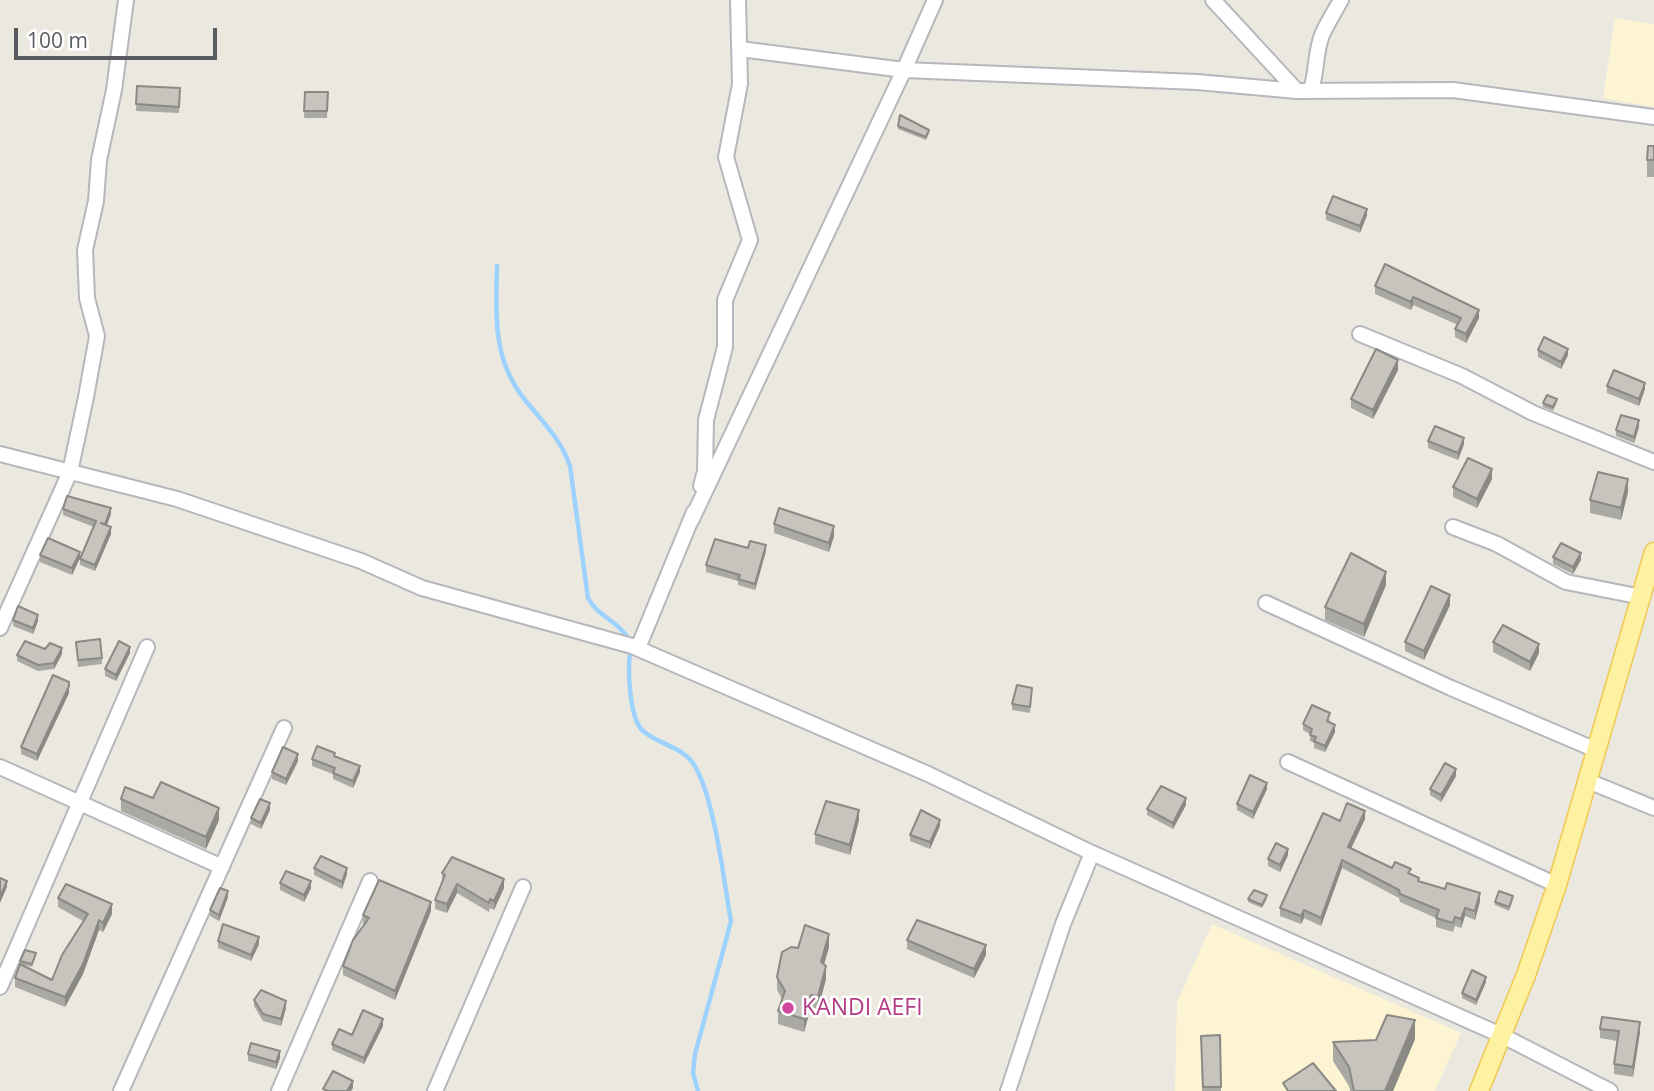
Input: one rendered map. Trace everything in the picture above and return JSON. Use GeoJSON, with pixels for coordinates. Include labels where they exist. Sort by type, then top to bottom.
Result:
{"type":"FeatureCollection","features":[{"type":"Feature","properties":{"kind":"main road"},"geometry":{"type":"LineString","coordinates":[[1479,1091],[1503,1036],[1557,885],[1654,552]]}},
{"type":"Feature","properties":{"kind":"street"},"geometry":{"type":"LineString","coordinates":[[0,628],[70,472],[97,336],[87,298],[85,250],[96,201],[99,160],[114,90],[126,0]]}},
{"type":"Feature","properties":{"kind":"street"},"geometry":{"type":"LineString","coordinates":[[691,521],[705,471],[706,420],[725,346],[724,300],[750,240],[726,158],[740,84],[738,0]]}},
{"type":"Feature","properties":{"kind":"street"},"geometry":{"type":"LineString","coordinates":[[638,648],[691,521],[935,0]]}},
{"type":"Feature","properties":{"kind":"street"},"geometry":{"type":"LineString","coordinates":[[1213,0],[1304,90]]}},
{"type":"Feature","properties":{"kind":"street"},"geometry":{"type":"LineString","coordinates":[[1304,90],[1322,35],[1341,0]]}},
{"type":"Feature","properties":{"kind":"street"},"geometry":{"type":"LineString","coordinates":[[740,49],[904,70],[1197,82],[1304,90],[1453,90],[1654,117]]}},
{"type":"Feature","properties":{"kind":"street"},"geometry":{"type":"LineString","coordinates":[[1360,334],[1462,376],[1533,414],[1654,462]]}},
{"type":"Feature","properties":{"kind":"street"},"geometry":{"type":"LineString","coordinates":[[0,454],[177,499],[361,561],[422,588],[638,648],[928,774],[1092,853],[1503,1036],[1610,1091]]}},
{"type":"Feature","properties":{"kind":"street"},"geometry":{"type":"LineString","coordinates":[[1453,527],[1497,544],[1566,582],[1642,597]]}},
{"type":"Feature","properties":{"kind":"street"},"geometry":{"type":"LineString","coordinates":[[1266,603],[1451,688],[1596,750]]}},
{"type":"Feature","properties":{"kind":"street"},"geometry":{"type":"LineString","coordinates":[[0,987],[147,647]]}},
{"type":"Feature","properties":{"kind":"street"},"geometry":{"type":"LineString","coordinates":[[121,1091],[284,728]]}},
{"type":"Feature","properties":{"kind":"street"},"geometry":{"type":"LineString","coordinates":[[1288,762],[1557,885]]}},
{"type":"Feature","properties":{"kind":"street"},"geometry":{"type":"LineString","coordinates":[[0,768],[222,867]]}},
{"type":"Feature","properties":{"kind":"street"},"geometry":{"type":"LineString","coordinates":[[1588,781],[1654,808]]}},
{"type":"Feature","properties":{"kind":"street"},"geometry":{"type":"LineString","coordinates":[[1009,1091],[1063,924],[1092,853]]}},
{"type":"Feature","properties":{"kind":"street"},"geometry":{"type":"LineString","coordinates":[[279,1091],[370,881]]}},
{"type":"Feature","properties":{"kind":"street"},"geometry":{"type":"LineString","coordinates":[[435,1091],[523,887]]}},
{"type":"Feature","properties":{"kind":"shaded area"},"geometry":{"type":"Polygon","coordinates":[[[1615,18],[1654,24],[1654,107],[1603,98],[1615,18]]]}},
{"type":"Feature","properties":{"kind":"shaded area"},"geometry":{"type":"Polygon","coordinates":[[[1212,924],[1461,1033],[1435,1091],[1175,1091],[1177,1002],[1212,924]]]}},
{"type":"Feature","properties":{"kind":"building"},"geometry":{"type":"Polygon","coordinates":[[[137,86],[180,88],[179,107],[136,104],[137,86]]]}},
{"type":"Feature","properties":{"kind":"building"},"geometry":{"type":"Polygon","coordinates":[[[305,92],[328,92],[327,111],[304,111],[305,92]]]}},
{"type":"Feature","properties":{"kind":"building"},"geometry":{"type":"Polygon","coordinates":[[[900,115],[929,130],[926,137],[898,126],[900,115]]]}},
{"type":"Feature","properties":{"kind":"building"},"geometry":{"type":"Polygon","coordinates":[[[1648,146],[1654,146],[1654,160],[1647,160],[1648,146]]]}},
{"type":"Feature","properties":{"kind":"building"},"geometry":{"type":"Polygon","coordinates":[[[1333,196],[1367,209],[1360,226],[1326,213],[1333,196]]]}},
{"type":"Feature","properties":{"kind":"building"},"geometry":{"type":"Polygon","coordinates":[[[1385,264],[1479,310],[1466,334],[1455,329],[1461,318],[1413,297],[1411,302],[1375,286],[1385,264]]]}},
{"type":"Feature","properties":{"kind":"building"},"geometry":{"type":"Polygon","coordinates":[[[1544,337],[1568,349],[1561,362],[1538,350],[1544,337]]]}},
{"type":"Feature","properties":{"kind":"building"},"geometry":{"type":"Polygon","coordinates":[[[1376,349],[1398,360],[1373,410],[1351,399],[1376,349]]]}},
{"type":"Feature","properties":{"kind":"building"},"geometry":{"type":"Polygon","coordinates":[[[1614,370],[1645,383],[1639,399],[1607,386],[1614,370]]]}},
{"type":"Feature","properties":{"kind":"building"},"geometry":{"type":"Polygon","coordinates":[[[1547,395],[1557,399],[1553,407],[1543,403],[1547,395]]]}},
{"type":"Feature","properties":{"kind":"building"},"geometry":{"type":"Polygon","coordinates":[[[1621,415],[1639,420],[1634,437],[1616,430],[1621,415]]]}},
{"type":"Feature","properties":{"kind":"building"},"geometry":{"type":"Polygon","coordinates":[[[1435,426],[1464,438],[1458,453],[1428,441],[1435,426]]]}},
{"type":"Feature","properties":{"kind":"building"},"geometry":{"type":"Polygon","coordinates":[[[1468,458],[1492,469],[1477,499],[1453,487],[1468,458]]]}},
{"type":"Feature","properties":{"kind":"building"},"geometry":{"type":"Polygon","coordinates":[[[1598,472],[1628,479],[1621,508],[1590,500],[1598,472]]]}},
{"type":"Feature","properties":{"kind":"building"},"geometry":{"type":"Polygon","coordinates":[[[67,496],[111,508],[105,524],[101,523],[111,527],[95,565],[80,559],[96,521],[63,509],[67,496]]]}},
{"type":"Feature","properties":{"kind":"building"},"geometry":{"type":"Polygon","coordinates":[[[779,508],[834,526],[829,543],[774,524],[779,508]]]}},
{"type":"Feature","properties":{"kind":"building"},"geometry":{"type":"Polygon","coordinates":[[[48,538],[80,552],[72,568],[40,555],[48,538]]]}},
{"type":"Feature","properties":{"kind":"building"},"geometry":{"type":"Polygon","coordinates":[[[715,539],[748,548],[750,541],[766,545],[755,584],[738,579],[740,575],[706,565],[715,539]]]}},
{"type":"Feature","properties":{"kind":"building"},"geometry":{"type":"Polygon","coordinates":[[[1561,543],[1581,553],[1573,567],[1553,557],[1561,543]]]}},
{"type":"Feature","properties":{"kind":"building"},"geometry":{"type":"Polygon","coordinates":[[[1351,553],[1386,572],[1364,624],[1325,607],[1351,553]]]}},
{"type":"Feature","properties":{"kind":"building"},"geometry":{"type":"Polygon","coordinates":[[[1431,586],[1450,595],[1424,651],[1405,642],[1431,586]]]}},
{"type":"Feature","properties":{"kind":"building"},"geometry":{"type":"Polygon","coordinates":[[[18,606],[38,615],[33,628],[13,620],[18,606]]]}},
{"type":"Feature","properties":{"kind":"building"},"geometry":{"type":"Polygon","coordinates":[[[1503,625],[1539,644],[1530,662],[1493,642],[1503,625]]]}},
{"type":"Feature","properties":{"kind":"building"},"geometry":{"type":"Polygon","coordinates":[[[100,639],[102,658],[78,660],[76,642],[100,639]]]}},
{"type":"Feature","properties":{"kind":"building"},"geometry":{"type":"Polygon","coordinates":[[[25,641],[45,649],[50,643],[62,648],[54,663],[38,665],[17,655],[25,641]]]}},
{"type":"Feature","properties":{"kind":"building"},"geometry":{"type":"Polygon","coordinates":[[[119,641],[130,647],[116,675],[105,669],[119,641]]]}},
{"type":"Feature","properties":{"kind":"building"},"geometry":{"type":"Polygon","coordinates":[[[53,675],[69,682],[69,686],[37,754],[21,747],[53,675]]]}},
{"type":"Feature","properties":{"kind":"building"},"geometry":{"type":"Polygon","coordinates":[[[1017,685],[1032,688],[1030,707],[1012,704],[1017,685]]]}},
{"type":"Feature","properties":{"kind":"building"},"geometry":{"type":"Polygon","coordinates":[[[1312,705],[1330,713],[1327,721],[1335,725],[1325,746],[1314,741],[1316,737],[1310,735],[1312,729],[1303,724],[1312,705]]]}},
{"type":"Feature","properties":{"kind":"building"},"geometry":{"type":"Polygon","coordinates":[[[317,746],[360,766],[353,781],[333,773],[335,768],[312,759],[317,746]]]}},
{"type":"Feature","properties":{"kind":"building"},"geometry":{"type":"Polygon","coordinates":[[[283,747],[298,754],[286,779],[272,772],[283,747]]]}},
{"type":"Feature","properties":{"kind":"building"},"geometry":{"type":"Polygon","coordinates":[[[1445,763],[1456,769],[1441,795],[1430,789],[1445,763]]]}},
{"type":"Feature","properties":{"kind":"building"},"geometry":{"type":"Polygon","coordinates":[[[1250,775],[1267,783],[1253,812],[1237,804],[1250,775]]]}},
{"type":"Feature","properties":{"kind":"building"},"geometry":{"type":"Polygon","coordinates":[[[161,782],[219,808],[206,837],[121,799],[125,787],[153,798],[161,782]]]}},
{"type":"Feature","properties":{"kind":"building"},"geometry":{"type":"Polygon","coordinates":[[[1161,786],[1186,798],[1173,823],[1147,809],[1161,786]]]}},
{"type":"Feature","properties":{"kind":"building"},"geometry":{"type":"Polygon","coordinates":[[[260,799],[270,803],[261,823],[251,818],[260,799]]]}},
{"type":"Feature","properties":{"kind":"building"},"geometry":{"type":"Polygon","coordinates":[[[826,801],[859,810],[850,845],[815,834],[826,801]]]}},
{"type":"Feature","properties":{"kind":"building"},"geometry":{"type":"Polygon","coordinates":[[[1347,803],[1365,811],[1348,847],[1392,868],[1395,862],[1411,869],[1408,873],[1419,878],[1418,881],[1445,889],[1447,883],[1480,893],[1475,911],[1465,908],[1461,919],[1455,917],[1453,923],[1436,918],[1439,910],[1400,894],[1399,890],[1342,860],[1321,918],[1304,910],[1301,916],[1280,908],[1323,813],[1340,821],[1347,803]]]}},
{"type":"Feature","properties":{"kind":"building"},"geometry":{"type":"Polygon","coordinates":[[[921,810],[940,820],[930,842],[910,835],[921,810]]]}},
{"type":"Feature","properties":{"kind":"building"},"geometry":{"type":"Polygon","coordinates":[[[1276,843],[1288,849],[1280,865],[1268,859],[1276,843]]]}},
{"type":"Feature","properties":{"kind":"building"},"geometry":{"type":"Polygon","coordinates":[[[321,856],[347,868],[342,882],[314,868],[321,856]]]}},
{"type":"Feature","properties":{"kind":"building"},"geometry":{"type":"Polygon","coordinates":[[[452,857],[504,879],[494,901],[490,899],[489,903],[457,884],[447,904],[435,900],[445,875],[442,873],[452,857]]]}},
{"type":"Feature","properties":{"kind":"building"},"geometry":{"type":"Polygon","coordinates":[[[286,871],[311,881],[304,895],[280,883],[286,871]]]}},
{"type":"Feature","properties":{"kind":"building"},"geometry":{"type":"Polygon","coordinates":[[[0,878],[7,881],[0,897],[0,878]]]}},
{"type":"Feature","properties":{"kind":"building"},"geometry":{"type":"Polygon","coordinates":[[[379,880],[431,902],[395,991],[343,966],[353,940],[369,918],[363,915],[379,880]]]}},
{"type":"Feature","properties":{"kind":"building"},"geometry":{"type":"Polygon","coordinates":[[[66,884],[112,904],[103,923],[99,920],[83,964],[65,997],[15,978],[20,964],[52,980],[62,955],[88,914],[58,898],[66,884]]]}},
{"type":"Feature","properties":{"kind":"building"},"geometry":{"type":"Polygon","coordinates":[[[220,888],[228,891],[219,915],[210,910],[220,888]]]}},
{"type":"Feature","properties":{"kind":"building"},"geometry":{"type":"Polygon","coordinates":[[[1254,890],[1267,895],[1262,905],[1248,899],[1254,890]]]}},
{"type":"Feature","properties":{"kind":"building"},"geometry":{"type":"Polygon","coordinates":[[[1499,891],[1513,896],[1509,907],[1495,902],[1499,891]]]}},
{"type":"Feature","properties":{"kind":"building"},"geometry":{"type":"Polygon","coordinates":[[[917,920],[986,945],[974,969],[907,940],[917,920]]]}},
{"type":"Feature","properties":{"kind":"building"},"geometry":{"type":"Polygon","coordinates":[[[223,924],[259,937],[251,955],[218,941],[223,924]]]}},
{"type":"Feature","properties":{"kind":"building"},"geometry":{"type":"Polygon","coordinates":[[[805,925],[829,934],[821,962],[826,966],[818,996],[811,995],[804,1019],[778,1011],[785,991],[777,977],[782,952],[791,947],[798,948],[805,925]]]}},
{"type":"Feature","properties":{"kind":"building"},"geometry":{"type":"Polygon","coordinates":[[[25,950],[36,953],[32,964],[20,961],[25,950]]]}},
{"type":"Feature","properties":{"kind":"building"},"geometry":{"type":"Polygon","coordinates":[[[1472,970],[1486,977],[1476,1000],[1462,993],[1472,970]]]}},
{"type":"Feature","properties":{"kind":"building"},"geometry":{"type":"Polygon","coordinates":[[[261,990],[286,1001],[281,1019],[263,1014],[254,1000],[261,990]]]}},
{"type":"Feature","properties":{"kind":"building"},"geometry":{"type":"Polygon","coordinates":[[[363,1010],[383,1019],[364,1058],[332,1044],[339,1029],[352,1035],[363,1010]]]}},
{"type":"Feature","properties":{"kind":"building"},"geometry":{"type":"Polygon","coordinates":[[[1387,1015],[1415,1020],[1385,1091],[1354,1091],[1349,1067],[1333,1042],[1376,1040],[1387,1015]]]}},
{"type":"Feature","properties":{"kind":"building"},"geometry":{"type":"Polygon","coordinates":[[[1602,1017],[1640,1022],[1633,1067],[1614,1064],[1619,1031],[1600,1029],[1602,1017]]]}},
{"type":"Feature","properties":{"kind":"building"},"geometry":{"type":"Polygon","coordinates":[[[1220,1035],[1221,1087],[1203,1087],[1201,1036],[1220,1035]]]}},
{"type":"Feature","properties":{"kind":"building"},"geometry":{"type":"Polygon","coordinates":[[[251,1043],[280,1051],[276,1062],[248,1054],[251,1043]]]}},
{"type":"Feature","properties":{"kind":"building"},"geometry":{"type":"Polygon","coordinates":[[[1313,1063],[1336,1091],[1288,1091],[1283,1083],[1313,1063]]]}},
{"type":"Feature","properties":{"kind":"building"},"geometry":{"type":"Polygon","coordinates":[[[333,1071],[353,1081],[347,1091],[323,1089],[333,1071]]]}},
{"type":"Feature","properties":{"kind":"waterway"},"geometry":{"type":"LineString","coordinates":[[497,266],[496,302],[501,353],[514,384],[556,439],[570,466],[588,598],[629,640]]}},
{"type":"Feature","properties":{"kind":"waterway"},"geometry":{"type":"LineString","coordinates":[[631,648],[630,692],[638,725],[649,735],[688,757],[700,776],[716,834],[731,921],[695,1054],[693,1073],[698,1091]]}},
{"type":"Feature","properties":{"kind":"place","name":"KANDI AEFI"},"geometry":{"type":"Point","coordinates":[788,1008]}}]}
